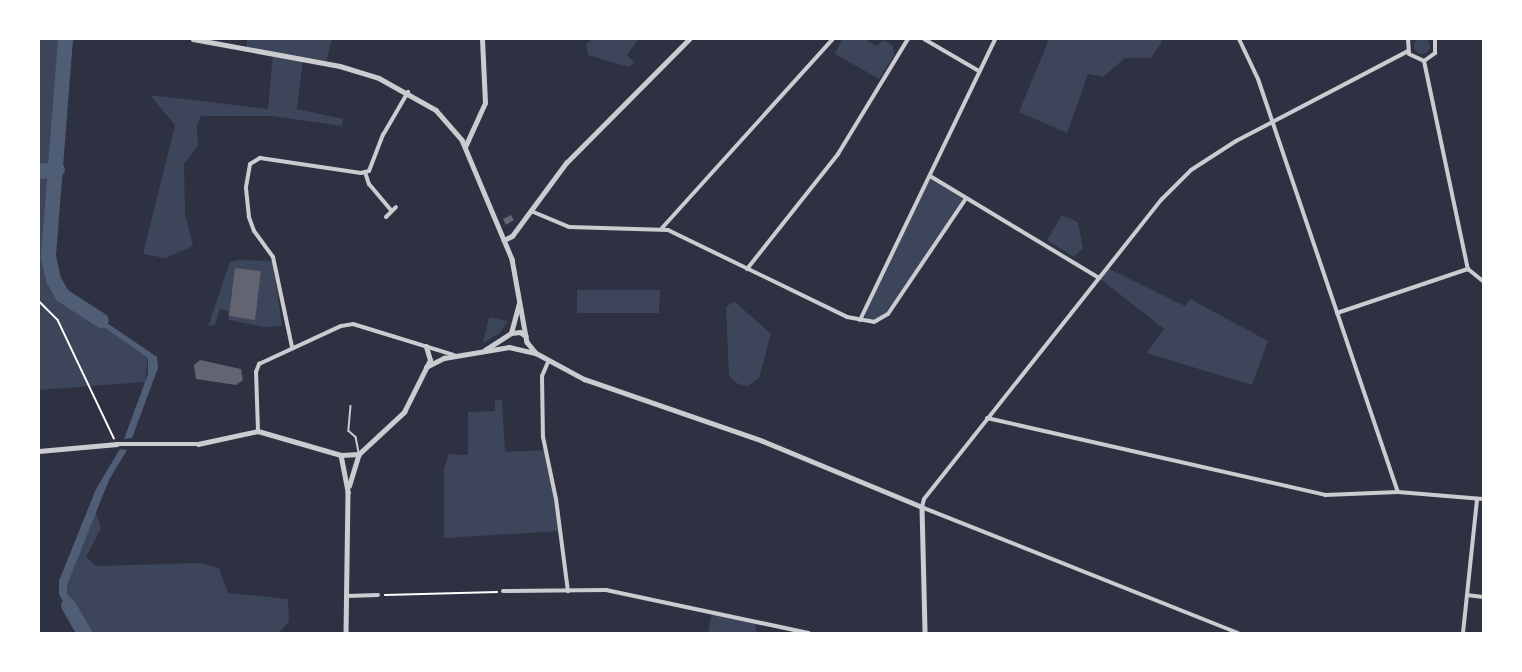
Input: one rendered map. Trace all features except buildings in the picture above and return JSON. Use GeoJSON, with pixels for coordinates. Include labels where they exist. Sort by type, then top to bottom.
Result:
{"type":"FeatureCollection","features":[{"type":"Feature","properties":{"kind":"street"},"geometry":{"type":"LineString","coordinates":[[193,39],[340,66],[408,92],[436,110],[465,147],[504,240],[527,342],[548,362],[584,379],[763,441],[1238,633]]}},
{"type":"Feature","properties":{"kind":"street"},"geometry":{"type":"LineString","coordinates":[[465,147],[485,103],[482,39]]}},
{"type":"Feature","properties":{"kind":"street"},"geometry":{"type":"LineString","coordinates":[[504,240],[531,211],[566,163],[689,39]]}},
{"type":"Feature","properties":{"kind":"street"},"geometry":{"type":"LineString","coordinates":[[662,228],[833,39]]}},
{"type":"Feature","properties":{"kind":"street"},"geometry":{"type":"LineString","coordinates":[[747,269],[838,154],[909,39]]}},
{"type":"Feature","properties":{"kind":"street"},"geometry":{"type":"LineString","coordinates":[[924,39],[980,71]]}},
{"type":"Feature","properties":{"kind":"street"},"geometry":{"type":"LineString","coordinates":[[860,321],[995,39]]}},
{"type":"Feature","properties":{"kind":"street"},"geometry":{"type":"LineString","coordinates":[[1239,39],[1272,122],[1398,492]]}},
{"type":"Feature","properties":{"kind":"street"},"geometry":{"type":"LineString","coordinates":[[1408,39],[1408,51],[1414,59],[1425,61]]}},
{"type":"Feature","properties":{"kind":"street"},"geometry":{"type":"LineString","coordinates":[[1425,61],[1435,52],[1435,39]]}},
{"type":"Feature","properties":{"kind":"street"},"geometry":{"type":"LineString","coordinates":[[925,633],[922,507],[926,495],[1099,278],[1191,170],[1272,122],[1408,51]]}},
{"type":"Feature","properties":{"kind":"street"},"geometry":{"type":"LineString","coordinates":[[1425,61],[1468,268],[1483,281]]}},
{"type":"Feature","properties":{"kind":"street"},"geometry":{"type":"LineString","coordinates":[[365,172],[374,162],[383,135],[408,92]]}},
{"type":"Feature","properties":{"kind":"street"},"geometry":{"type":"LineString","coordinates":[[292,347],[273,257],[254,231],[249,217],[246,187],[250,164],[260,158],[365,172]]}},
{"type":"Feature","properties":{"kind":"street"},"geometry":{"type":"LineString","coordinates":[[365,172],[369,184],[392,211]]}},
{"type":"Feature","properties":{"kind":"street"},"geometry":{"type":"LineString","coordinates":[[930,176],[965,200],[1099,278]]}},
{"type":"Feature","properties":{"kind":"street"},"geometry":{"type":"LineString","coordinates":[[531,211],[569,227],[662,228],[860,321],[878,322],[885,317],[965,200]]}},
{"type":"Feature","properties":{"kind":"street"},"geometry":{"type":"LineString","coordinates":[[386,217],[396,207]]}},
{"type":"Feature","properties":{"kind":"street"},"geometry":{"type":"LineString","coordinates":[[1338,313],[1468,268]]}},
{"type":"Feature","properties":{"kind":"street"},"geometry":{"type":"LineString","coordinates":[[508,347],[519,304]]}},
{"type":"Feature","properties":{"kind":"street"},"geometry":{"type":"LineString","coordinates":[[258,431],[256,372],[264,360],[292,347],[353,324],[454,356]]}},
{"type":"Feature","properties":{"kind":"street"},"geometry":{"type":"LineString","coordinates":[[485,350],[520,332],[526,336]]}},
{"type":"Feature","properties":{"kind":"street"},"geometry":{"type":"LineString","coordinates":[[523,350],[527,342]]}},
{"type":"Feature","properties":{"kind":"street"},"geometry":{"type":"LineString","coordinates":[[348,492],[359,454],[404,412],[430,360],[426,347]]}},
{"type":"Feature","properties":{"kind":"street"},"geometry":{"type":"LineString","coordinates":[[426,367],[454,356],[508,347],[536,353]]}},
{"type":"Feature","properties":{"kind":"street"},"geometry":{"type":"LineString","coordinates":[[548,362],[542,376],[543,437],[556,499],[568,591]]}},
{"type":"Feature","properties":{"kind":"street"},"geometry":{"type":"LineString","coordinates":[[987,418],[1325,495],[1398,492],[1483,499]]}},
{"type":"Feature","properties":{"kind":"street"},"geometry":{"type":"LineString","coordinates":[[39,451],[117,444],[219,442],[258,431],[341,455],[359,454]]}},
{"type":"Feature","properties":{"kind":"street"},"geometry":{"type":"LineString","coordinates":[[341,455],[348,492],[346,633]]}},
{"type":"Feature","properties":{"kind":"street"},"geometry":{"type":"LineString","coordinates":[[1463,633],[1477,499]]}},
{"type":"Feature","properties":{"kind":"street"},"geometry":{"type":"LineString","coordinates":[[503,591],[606,590],[808,633]]}},
{"type":"Feature","properties":{"kind":"street"},"geometry":{"type":"LineString","coordinates":[[347,596],[378,595]]}},
{"type":"Feature","properties":{"kind":"street"},"geometry":{"type":"LineString","coordinates":[[1467,595],[1483,597]]}},
{"type":"Feature","properties":{"kind":"lane"},"geometry":{"type":"LineString","coordinates":[[566,39],[584,39]]}},
{"type":"Feature","properties":{"kind":"lane"},"geometry":{"type":"LineString","coordinates":[[351,406],[349,431],[356,437],[359,454]]}},
{"type":"Feature","properties":{"kind":"path"},"geometry":{"type":"LineString","coordinates":[[39,301],[58,320],[117,444]]}},
{"type":"Feature","properties":{"kind":"path"},"geometry":{"type":"LineString","coordinates":[[378,595],[503,591]]}},
{"type":"Feature","properties":{"kind":"shaded area"},"geometry":{"type":"Polygon","coordinates":[[[1419,38],[1425,38],[1430,46],[1428,52],[1419,54],[1414,49],[1414,43],[1419,38]]]}},
{"type":"Feature","properties":{"kind":"shaded area"},"geometry":{"type":"Polygon","coordinates":[[[39,39],[62,39],[51,167],[39,167],[39,39]]]}},
{"type":"Feature","properties":{"kind":"shaded area"},"geometry":{"type":"Polygon","coordinates":[[[247,39],[332,39],[326,63],[303,59],[297,109],[343,119],[342,126],[272,116],[201,116],[197,126],[198,146],[184,164],[185,213],[193,246],[165,258],[143,254],[175,125],[150,95],[268,109],[273,53],[247,48],[247,39]]]}},
{"type":"Feature","properties":{"kind":"shaded area"},"geometry":{"type":"Polygon","coordinates":[[[593,39],[639,39],[627,55],[635,63],[628,67],[588,55],[586,44],[593,39]]]}},
{"type":"Feature","properties":{"kind":"shaded area"},"geometry":{"type":"Polygon","coordinates":[[[842,39],[864,39],[876,46],[884,40],[893,46],[894,56],[879,79],[835,54],[842,39]]]}},
{"type":"Feature","properties":{"kind":"shaded area"},"geometry":{"type":"Polygon","coordinates":[[[1049,39],[1161,39],[1162,42],[1151,58],[1125,58],[1103,77],[1088,74],[1067,133],[1019,112],[1049,39]]]}},
{"type":"Feature","properties":{"kind":"shaded area"},"geometry":{"type":"Polygon","coordinates":[[[52,173],[59,190],[54,241],[60,281],[66,293],[82,303],[82,311],[148,358],[145,382],[39,390],[39,175],[52,173]]]}},
{"type":"Feature","properties":{"kind":"shaded area"},"geometry":{"type":"Polygon","coordinates":[[[930,176],[965,200],[885,317],[868,322],[864,313],[930,176]]]}},
{"type":"Feature","properties":{"kind":"shaded area"},"geometry":{"type":"Polygon","coordinates":[[[1062,215],[1078,222],[1083,248],[1074,257],[1047,240],[1062,215]]]}},
{"type":"Feature","properties":{"kind":"shaded area"},"geometry":{"type":"Polygon","coordinates":[[[238,260],[273,261],[282,326],[263,327],[229,320],[228,311],[220,309],[215,325],[208,326],[230,262],[238,260]]]}},
{"type":"Feature","properties":{"kind":"shaded area"},"geometry":{"type":"Polygon","coordinates":[[[1107,268],[1185,306],[1190,299],[1268,341],[1252,385],[1146,353],[1164,329],[1099,278],[1107,268]]]}},
{"type":"Feature","properties":{"kind":"shaded area"},"geometry":{"type":"Polygon","coordinates":[[[577,290],[660,290],[659,313],[577,313],[577,290]]]}},
{"type":"Feature","properties":{"kind":"shaded area"},"geometry":{"type":"Polygon","coordinates":[[[734,301],[771,334],[759,378],[748,386],[738,384],[729,376],[726,307],[734,301]]]}},
{"type":"Feature","properties":{"kind":"shaded area"},"geometry":{"type":"Polygon","coordinates":[[[85,308],[157,357],[158,368],[132,438],[124,439],[148,374],[148,358],[81,311],[85,308]]]}},
{"type":"Feature","properties":{"kind":"shaded area"},"geometry":{"type":"Polygon","coordinates":[[[489,317],[508,321],[500,333],[483,343],[489,317]]]}},
{"type":"Feature","properties":{"kind":"shaded area"},"geometry":{"type":"Polygon","coordinates":[[[495,400],[502,400],[505,452],[546,450],[560,531],[444,538],[444,469],[449,454],[468,455],[468,412],[495,411],[495,400]]]}},
{"type":"Feature","properties":{"kind":"shaded area"},"geometry":{"type":"Polygon","coordinates":[[[120,449],[127,450],[109,480],[67,585],[67,593],[83,621],[74,623],[59,594],[59,581],[96,489],[120,449]]]}},
{"type":"Feature","properties":{"kind":"shaded area"},"geometry":{"type":"Polygon","coordinates":[[[95,511],[101,528],[86,557],[96,566],[201,563],[219,568],[228,593],[288,599],[289,621],[279,633],[88,633],[66,593],[95,511]]]}},
{"type":"Feature","properties":{"kind":"shaded area"},"geometry":{"type":"Polygon","coordinates":[[[712,613],[756,622],[756,633],[708,633],[712,613]]]}},
{"type":"Feature","properties":{"kind":"waterway"},"geometry":{"type":"LineString","coordinates":[[65,39],[48,257],[53,279],[62,295],[101,320]]}},
{"type":"Feature","properties":{"kind":"waterway"},"geometry":{"type":"LineString","coordinates":[[39,171],[57,169]]}},
{"type":"Feature","properties":{"kind":"waterway"},"geometry":{"type":"LineString","coordinates":[[68,605],[84,633]]}}]}
